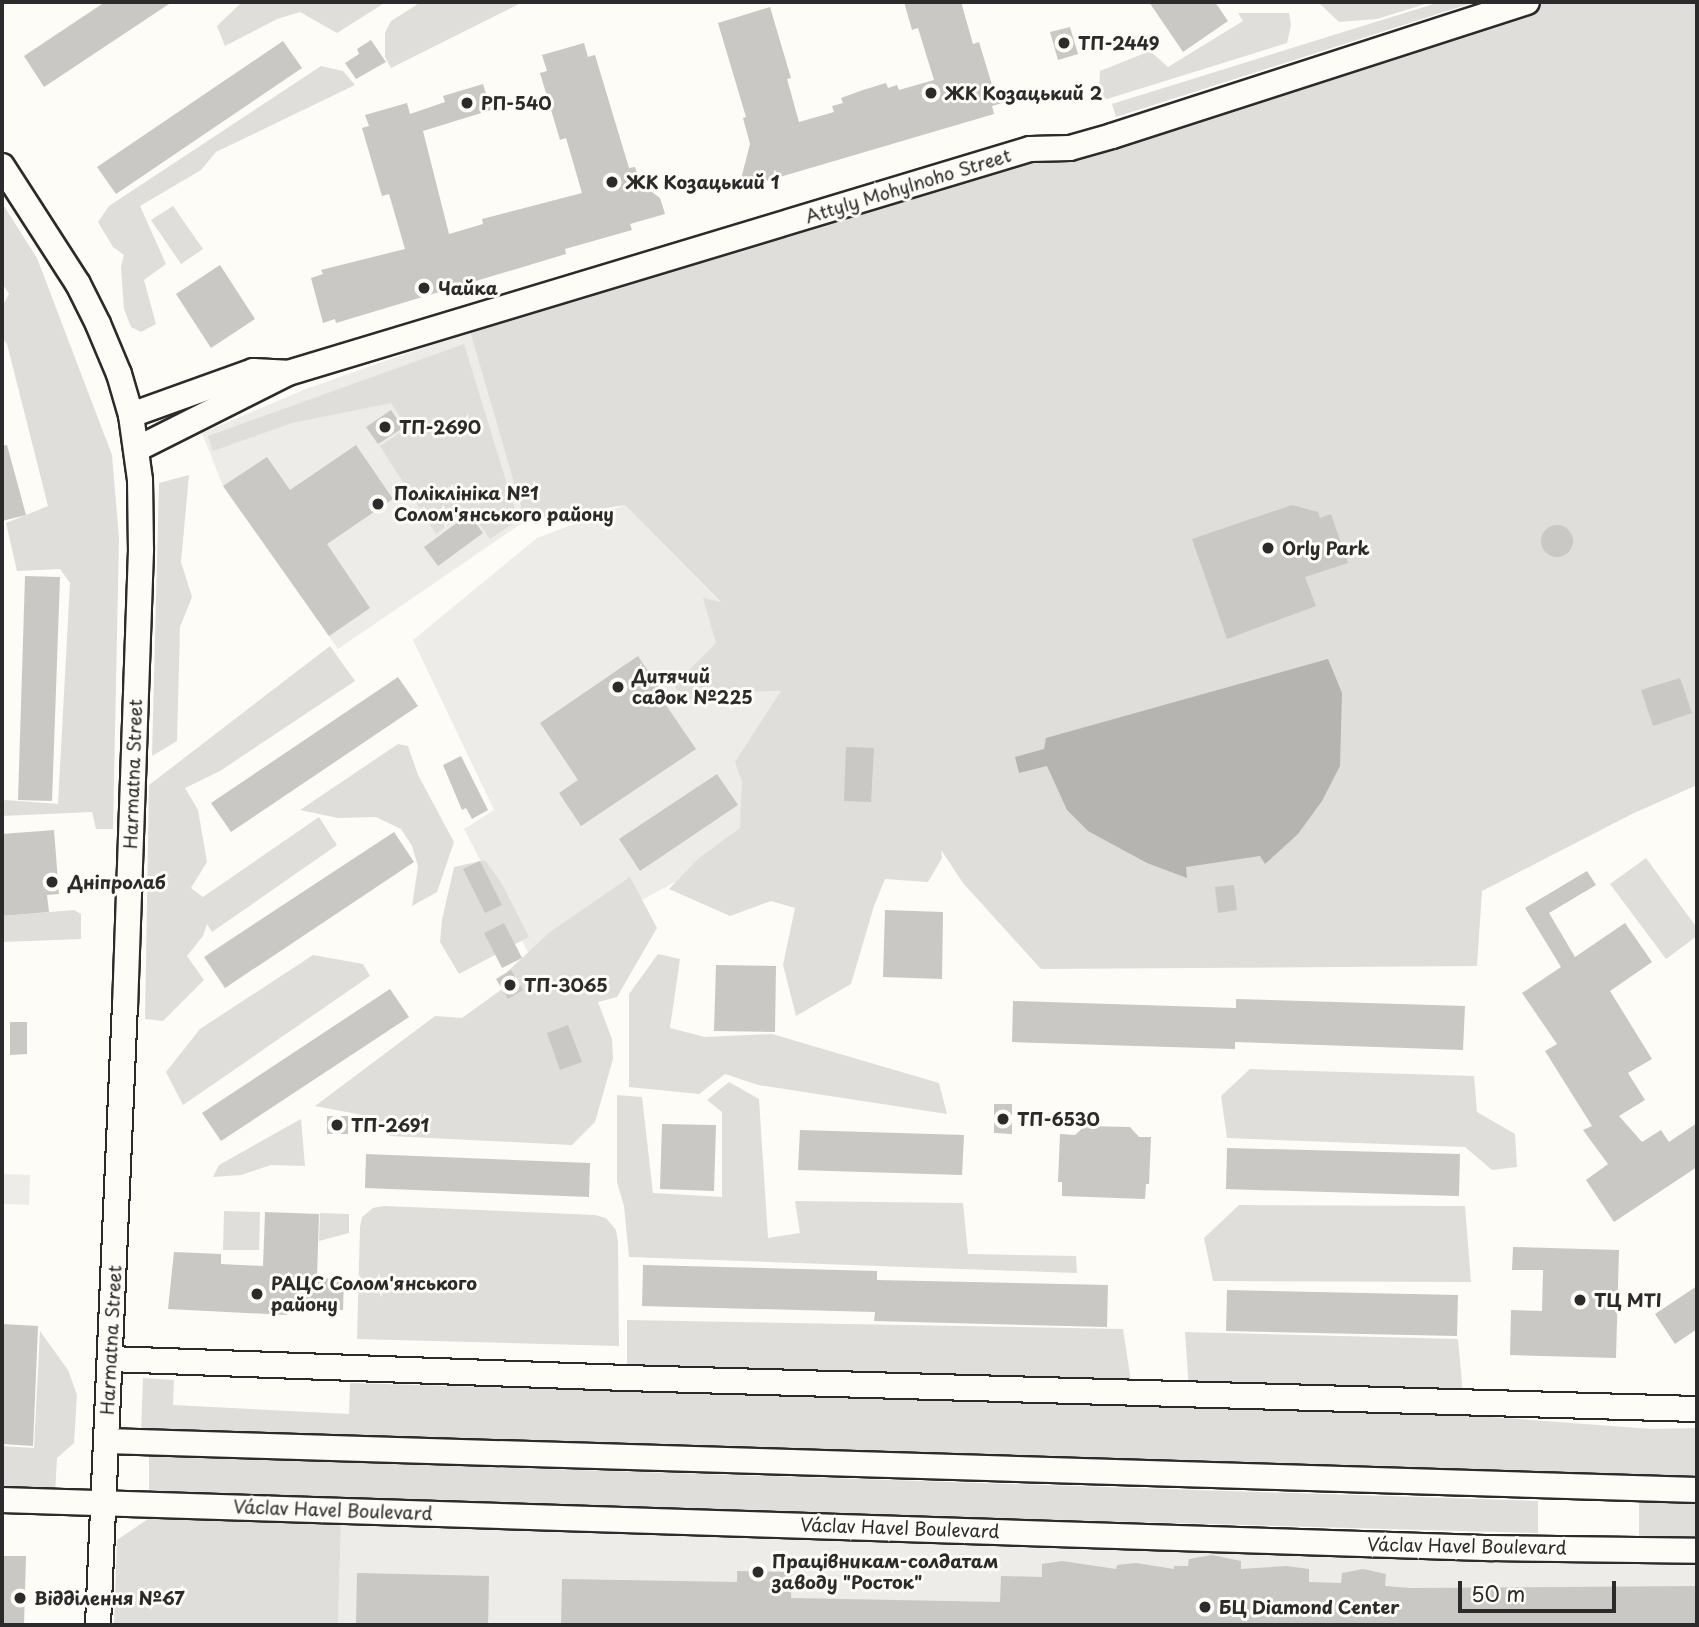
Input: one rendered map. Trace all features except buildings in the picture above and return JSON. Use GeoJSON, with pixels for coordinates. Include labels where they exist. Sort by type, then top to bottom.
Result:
{"type":"FeatureCollection","features":[{"type":"Feature","properties":{"kind":"street","name":"Attyly Mohylnoho Street"},"geometry":{"type":"LineString","coordinates":[[137,449],[288,373],[1030,149],[1070,148],[1091,142],[1527,2]]}},
{"type":"Feature","properties":{"kind":"street","name":"Harmatna Street"},"geometry":{"type":"LineString","coordinates":[[2,166],[79,284],[119,374],[131,415],[137,449],[141,559],[98,1625]]}},
{"type":"Feature","properties":{"kind":"street","name":"Attyly Mohylnoho Street"},"geometry":{"type":"LineString","coordinates":[[131,415],[253,370],[288,373]]}},
{"type":"Feature","properties":{"kind":"street"},"geometry":{"type":"LineString","coordinates":[[110,1359],[598,1377],[1697,1409]]}},
{"type":"Feature","properties":{"kind":"street"},"geometry":{"type":"LineString","coordinates":[[106,1441],[1697,1490]]}},
{"type":"Feature","properties":{"kind":"street","name":"Václav Havel Boulevard"},"geometry":{"type":"LineString","coordinates":[[2,1500],[1492,1548],[1697,1550]]}},
{"type":"Feature","properties":{"kind":"shaded area"},"geometry":{"type":"Polygon","coordinates":[[[242,2],[386,2],[337,33],[300,12],[277,19],[225,46],[217,26],[242,2]]]}},
{"type":"Feature","properties":{"kind":"shaded area"},"geometry":{"type":"Polygon","coordinates":[[[421,2],[523,2],[391,68],[385,57],[385,33],[391,21],[421,2]]]}},
{"type":"Feature","properties":{"kind":"shaded area"},"geometry":{"type":"Polygon","coordinates":[[[1318,2],[1432,2],[1377,19],[1339,22],[1318,2]]]}},
{"type":"Feature","properties":{"kind":"shaded area"},"geometry":{"type":"Polygon","coordinates":[[[1440,2],[1475,2],[1116,117],[1112,104],[1440,2]]]}},
{"type":"Feature","properties":{"kind":"shaded area"},"geometry":{"type":"Polygon","coordinates":[[[1539,2],[1697,2],[1697,785],[1632,814],[1482,891],[1477,966],[1041,969],[963,883],[941,850],[942,858],[928,882],[885,879],[874,906],[851,984],[796,1016],[783,965],[795,908],[771,901],[730,916],[669,889],[699,858],[740,828],[742,782],[735,762],[781,691],[721,692],[687,705],[674,685],[716,643],[703,598],[721,602],[625,505],[525,521],[467,321],[1113,138],[1539,2]]]}},
{"type":"Feature","properties":{"kind":"shaded area"},"geometry":{"type":"Polygon","coordinates":[[[1238,13],[1289,13],[1291,25],[1287,43],[1107,99],[1099,96],[1100,71],[1150,51],[1168,67],[1243,21],[1238,13]]]}},
{"type":"Feature","properties":{"kind":"shaded area"},"geometry":{"type":"Polygon","coordinates":[[[321,66],[343,71],[355,85],[216,152],[201,170],[140,206],[166,264],[144,280],[156,324],[141,332],[131,327],[124,309],[121,267],[124,255],[113,247],[98,222],[109,206],[321,66]]]}},
{"type":"Feature","properties":{"kind":"shaded area"},"geometry":{"type":"Polygon","coordinates":[[[2,203],[37,258],[112,455],[119,538],[113,829],[96,829],[92,812],[2,816],[2,801],[6,800],[58,804],[70,583],[60,569],[17,571],[6,523],[48,506],[7,344],[2,338],[2,307],[9,294],[2,283],[2,203]]]}},
{"type":"Feature","properties":{"kind":"shaded area"},"geometry":{"type":"Polygon","coordinates":[[[173,206],[203,249],[181,264],[151,220],[173,206]]]}},
{"type":"Feature","properties":{"kind":"shaded area","name":"Поліклініка №1 Солом'янського району"},"geometry":{"type":"Polygon","coordinates":[[[470,331],[525,521],[338,649],[223,486],[202,433],[306,389],[470,331]]]}},
{"type":"Feature","properties":{"kind":"shaded area"},"geometry":{"type":"Polygon","coordinates":[[[464,344],[518,520],[490,539],[469,509],[436,534],[380,446],[407,428],[391,403],[292,423],[213,451],[208,436],[464,344]]]}},
{"type":"Feature","properties":{"kind":"shaded area"},"geometry":{"type":"Polygon","coordinates":[[[189,475],[181,562],[192,597],[180,627],[177,741],[152,756],[159,483],[189,475]]]}},
{"type":"Feature","properties":{"kind":"shaded area","name":"Дитячий садок №225"},"geometry":{"type":"Polygon","coordinates":[[[625,505],[754,636],[833,796],[532,960],[464,829],[494,810],[413,640],[537,538],[625,505]]]}},
{"type":"Feature","properties":{"kind":"shaded area"},"geometry":{"type":"Polygon","coordinates":[[[330,646],[355,681],[220,771],[185,788],[198,810],[207,862],[191,888],[203,897],[319,817],[337,845],[212,932],[207,924],[203,936],[187,956],[204,980],[163,1021],[145,1019],[149,785],[330,646]]]}},
{"type":"Feature","properties":{"kind":"shaded area"},"geometry":{"type":"Polygon","coordinates":[[[1328,659],[1342,693],[1340,766],[1322,801],[1298,834],[1265,864],[1260,856],[1186,867],[1187,878],[1147,863],[1088,831],[1067,810],[1047,766],[1019,773],[1015,757],[1044,749],[1046,738],[1328,659]]]}},
{"type":"Feature","properties":{"kind":"shaded area"},"geometry":{"type":"Polygon","coordinates":[[[398,744],[408,746],[418,775],[454,842],[437,892],[412,906],[418,866],[412,846],[401,829],[376,817],[338,818],[300,810],[398,744]]]}},
{"type":"Feature","properties":{"kind":"shaded area"},"geometry":{"type":"Polygon","coordinates":[[[1646,858],[1697,928],[1697,936],[1666,959],[1610,884],[1646,858]]]}},
{"type":"Feature","properties":{"kind":"shaded area"},"geometry":{"type":"Polygon","coordinates":[[[485,860],[502,884],[529,937],[459,974],[440,942],[454,867],[485,860]]]}},
{"type":"Feature","properties":{"kind":"shaded area"},"geometry":{"type":"Polygon","coordinates":[[[630,877],[657,928],[617,997],[598,1002],[612,1039],[613,1059],[595,1122],[572,1145],[390,1136],[367,1116],[315,1106],[435,1016],[462,1018],[505,987],[507,972],[550,932],[630,877]]]}},
{"type":"Feature","properties":{"kind":"shaded area"},"geometry":{"type":"Polygon","coordinates":[[[74,910],[81,914],[81,939],[2,942],[2,916],[74,910]]]}},
{"type":"Feature","properties":{"kind":"shaded area"},"geometry":{"type":"Polygon","coordinates":[[[658,954],[680,959],[670,1028],[705,1037],[772,1034],[939,1083],[947,1114],[758,1085],[725,1074],[699,1094],[629,1087],[629,994],[658,954]]]}},
{"type":"Feature","properties":{"kind":"shaded area"},"geometry":{"type":"Polygon","coordinates":[[[313,955],[363,964],[370,976],[183,1105],[166,1072],[200,1029],[313,955]]]}},
{"type":"Feature","properties":{"kind":"shaded area"},"geometry":{"type":"Polygon","coordinates":[[[1250,1069],[1474,1076],[1477,1112],[1515,1134],[1517,1167],[1492,1170],[1465,1147],[1227,1138],[1221,1096],[1250,1069]]]}},
{"type":"Feature","properties":{"kind":"shaded area"},"geometry":{"type":"Polygon","coordinates":[[[729,1082],[759,1099],[768,1238],[800,1233],[795,1201],[963,1203],[968,1254],[1076,1256],[1077,1273],[629,1257],[624,1206],[617,1182],[617,1095],[642,1097],[653,1193],[722,1197],[722,1112],[707,1100],[729,1082]]]}},
{"type":"Feature","properties":{"kind":"shaded area"},"geometry":{"type":"Polygon","coordinates":[[[301,1119],[305,1166],[271,1165],[241,1175],[213,1177],[219,1165],[301,1119]]]}},
{"type":"Feature","properties":{"kind":"shaded area"},"geometry":{"type":"Polygon","coordinates":[[[2,1174],[30,1175],[29,1205],[2,1204],[2,1174]]]}},
{"type":"Feature","properties":{"kind":"shaded area"},"geometry":{"type":"Polygon","coordinates":[[[1239,1205],[1465,1206],[1471,1282],[1213,1281],[1204,1238],[1239,1205]]]}},
{"type":"Feature","properties":{"kind":"shaded area"},"geometry":{"type":"Polygon","coordinates":[[[384,1206],[595,1215],[606,1218],[616,1230],[618,1242],[619,1346],[357,1339],[362,1217],[373,1208],[384,1206]]]}},
{"type":"Feature","properties":{"kind":"shaded area"},"geometry":{"type":"Polygon","coordinates":[[[224,1211],[260,1212],[259,1250],[223,1250],[224,1211]]]}},
{"type":"Feature","properties":{"kind":"shaded area"},"geometry":{"type":"Polygon","coordinates":[[[320,1213],[349,1214],[349,1233],[319,1241],[320,1213]]]}},
{"type":"Feature","properties":{"kind":"shaded area"},"geometry":{"type":"Polygon","coordinates":[[[627,1320],[1123,1329],[1131,1381],[627,1367],[627,1320]]]}},
{"type":"Feature","properties":{"kind":"shaded area"},"geometry":{"type":"Polygon","coordinates":[[[40,1331],[68,1370],[77,1395],[74,1443],[57,1458],[55,1494],[2,1494],[2,1446],[34,1448],[40,1331]]]}},
{"type":"Feature","properties":{"kind":"shaded area"},"geometry":{"type":"Polygon","coordinates":[[[1185,1332],[1458,1339],[1463,1394],[1189,1391],[1185,1332]]]}},
{"type":"Feature","properties":{"kind":"shaded area"},"geometry":{"type":"Polygon","coordinates":[[[143,1378],[174,1380],[173,1405],[349,1414],[350,1383],[1478,1416],[1652,1429],[1697,1428],[1697,1479],[141,1433],[143,1378]]]}},
{"type":"Feature","properties":{"kind":"shaded area"},"geometry":{"type":"Polygon","coordinates":[[[149,1456],[1538,1501],[1538,1533],[149,1495],[149,1456]]]}},
{"type":"Feature","properties":{"kind":"shaded area"},"geometry":{"type":"Polygon","coordinates":[[[1639,1502],[1697,1503],[1697,1538],[1639,1537],[1639,1502]]]}},
{"type":"Feature","properties":{"kind":"shaded area"},"geometry":{"type":"Polygon","coordinates":[[[151,1517],[341,1523],[338,1625],[114,1625],[117,1540],[151,1517]]]}},
{"type":"Feature","properties":{"kind":"shaded area"},"geometry":{"type":"Polygon","coordinates":[[[341,1523],[1697,1559],[1697,1625],[338,1625],[341,1523]]]}},
{"type":"Feature","properties":{"kind":"place","name":"ТП-2449"},"geometry":{"type":"Point","coordinates":[1064,43]}},
{"type":"Feature","properties":{"kind":"place","name":"ЖК Козацький 2"},"geometry":{"type":"Point","coordinates":[931,93]}},
{"type":"Feature","properties":{"kind":"place","name":"РП-540"},"geometry":{"type":"Point","coordinates":[467,103]}},
{"type":"Feature","properties":{"kind":"place","name":"ЖК Козацький 1"},"geometry":{"type":"Point","coordinates":[612,182]}},
{"type":"Feature","properties":{"kind":"place","name":"Чайка"},"geometry":{"type":"Point","coordinates":[424,288]}},
{"type":"Feature","properties":{"kind":"place","name":"ТП-2690"},"geometry":{"type":"Point","coordinates":[385,427]}},
{"type":"Feature","properties":{"kind":"place","name":"Поліклініка №1 Солом'янського району"},"geometry":{"type":"Point","coordinates":[378,504]}},
{"type":"Feature","properties":{"kind":"place","name":"Orly Park"},"geometry":{"type":"Point","coordinates":[1268,548]}},
{"type":"Feature","properties":{"kind":"place","name":"Дитячий садок №225"},"geometry":{"type":"Point","coordinates":[618,687]}},
{"type":"Feature","properties":{"kind":"place","name":"Дніпролаб"},"geometry":{"type":"Point","coordinates":[52,882]}},
{"type":"Feature","properties":{"kind":"place","name":"ТП-3065"},"geometry":{"type":"Point","coordinates":[510,985]}},
{"type":"Feature","properties":{"kind":"place","name":"ТП-6530"},"geometry":{"type":"Point","coordinates":[1003,1119]}},
{"type":"Feature","properties":{"kind":"place","name":"ТП-2691"},"geometry":{"type":"Point","coordinates":[337,1125]}},
{"type":"Feature","properties":{"kind":"place","name":"РАЦС Солом'янського району"},"geometry":{"type":"Point","coordinates":[257,1294]}},
{"type":"Feature","properties":{"kind":"place","name":"ТЦ MTI"},"geometry":{"type":"Point","coordinates":[1580,1300]}},
{"type":"Feature","properties":{"kind":"place","name":"Працівникам-солдатам заводу \"Росток\""},"geometry":{"type":"Point","coordinates":[758,1572]}},
{"type":"Feature","properties":{"kind":"place","name":"Відділення №67"},"geometry":{"type":"Point","coordinates":[20,1598]}},
{"type":"Feature","properties":{"kind":"place","name":"БЦ Diamond Center"},"geometry":{"type":"Point","coordinates":[1205,1607]}}]}
